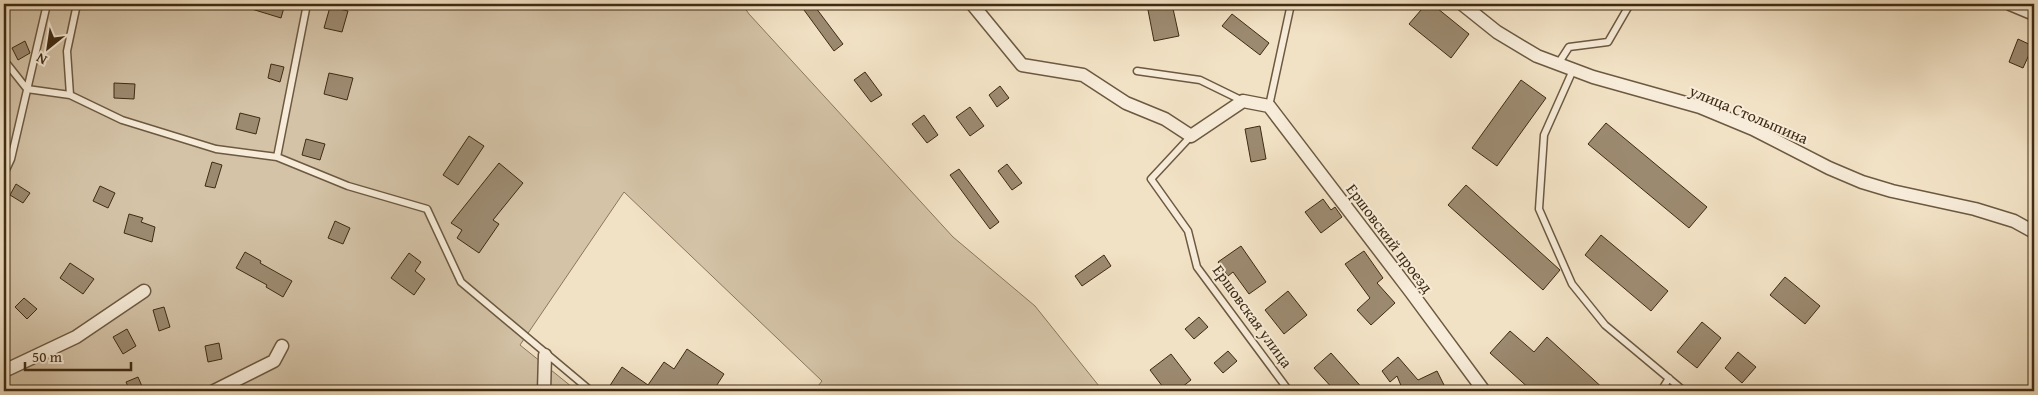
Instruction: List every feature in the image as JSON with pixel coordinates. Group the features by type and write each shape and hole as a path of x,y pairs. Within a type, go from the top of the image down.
{"street":[{"path":"972,4 1022,65 1083,75 1126,103 1165,119 1191,136 1243,101 1269,106"},
{"name":"улица Столыпина","path":"1462,4 1497,32 1537,56 1573,70 1700,108 1753,130 1829,168 1862,182 1892,191 1975,209 2014,221 2034,232"},
{"path":"2010,4 2034,14"},
{"name":"Ершовский проезд","path":"1269,106 1484,391"},
{"path":"4,371 76,336 144,291"},
{"path":"214,391 274,361 282,346"},
{"path":"544,391 545,355"}],"lane":[{"path":"4,174 10,159 47,4"},
{"path":"70,95 67,51 77,4"},
{"path":"277,157 306,4"},
{"path":"1269,106 1291,4"},
{"path":"1558,64 1569,47 1608,42 1630,4"},
{"path":"4,60 27,89 70,95 122,120 216,150 277,157 348,186 426,209 461,282 545,355 591,391"},
{"path":"1573,70 1544,135 1539,209 1572,284 1605,325 1684,391"},
{"path":"1137,72 1200,80 1243,101"},
{"name":"Ершовская улица","path":"1191,136 1151,179 1188,231 1197,267 1289,391"},
{"path":"1660,391 1669,378"}],"shaded area":[{"path":"4,4 742,4 749,14 953,237 1035,306 1103,391 814,391 822,381 624,192 520,345 577,391 4,391"}],"building":[{"path":"245,4 285,4 281,18 245,7"},
{"path":"813,4 843,44 834,51 804,10"},
{"path":"1150,4 1172,4 1179,36 1154,41 1148,10 1151,9"},
{"path":"1414,4 1432,4 1469,34 1451,58 1409,24 1421,10"},
{"path":"330,7 348,11 342,32 324,28"},
{"path":"1232,14 1269,43 1260,55 1222,26"},
{"path":"2018,39 2033,46 2023,68 2009,62"},
{"path":"25,41 30,53 18,60 12,48"},
{"path":"271,64 284,67 280,82 268,78"},
{"path":"865,72 882,95 871,102 854,80"},
{"path":"329,73 353,78 347,100 324,94"},
{"path":"1521,80 1546,98 1497,166 1472,148"},
{"path":"114,83 135,84 134,99 114,98"},
{"path":"1000,86 1009,98 997,107 989,95"},
{"path":"970,107 984,126 970,136 956,117"},
{"path":"240,113 260,118 256,134 236,129"},
{"path":"924,115 938,135 927,143 912,124"},
{"path":"1606,123 1707,207 1689,228 1588,144"},
{"path":"1260,126 1266,159 1251,162 1245,129"},
{"path":"469,136 484,146 458,185 443,175"},
{"path":"306,139 325,144 320,160 302,155"},
{"path":"212,162 222,165 215,188 205,186"},
{"path":"499,163 523,183 493,220 499,224 479,253 457,238 462,230 451,223"},
{"path":"1007,164 1022,183 1012,190 998,171"},
{"path":"959,169 999,222 990,229 950,175"},
{"path":"16,184 30,193 23,203 10,195"},
{"path":"1466,185 1560,270 1543,290 1448,205"},
{"path":"100,186 115,193 108,208 93,201"},
{"path":"1323,199 1331,210 1335,207 1342,217 1321,233 1305,212"},
{"path":"129,214 143,218 141,222 155,227 152,242 124,233"},
{"path":"335,221 350,228 343,244 328,238"},
{"path":"1601,235 1668,291 1651,311 1585,255"},
{"path":"1241,246 1266,282 1249,294 1233,272 1228,276 1218,262"},
{"path":"1364,251 1383,278 1377,283 1395,303 1371,325 1357,310 1370,298 1345,264"},
{"path":"245,252 292,281 283,297 266,287 267,285 236,268"},
{"path":"409,253 421,262 415,271 425,279 414,295 391,278"},
{"path":"1104,255 1111,266 1082,286 1075,276"},
{"path":"70,263 94,279 83,294 60,278"},
{"path":"1785,277 1820,306 1805,324 1770,295"},
{"path":"1288,291 1307,315 1284,334 1265,310"},
{"path":"24,298 37,309 27,319 15,307"},
{"path":"164,307 170,327 159,331 153,310"},
{"path":"1199,317 1208,327 1194,339 1185,329"},
{"path":"1702,322 1721,338 1697,368 1677,352"},
{"path":"127,329 136,346 123,354 113,337"},
{"path":"1510,331 1534,352 1547,337 1606,391 1532,391 1490,353"},
{"path":"219,343 222,359 208,362 205,346"},
{"path":"687,349 724,374 713,391 615,391 609,387 622,367 648,385 664,362 674,369"},
{"path":"1228,351 1237,361 1223,373 1214,363"},
{"path":"1738,352 1756,367 1742,383 1725,368"},
{"path":"1331,353 1365,391 1335,391 1314,368"},
{"path":"1171,354 1191,380 1177,391 1166,391 1150,370"},
{"path":"1398,357 1418,380 1437,371 1447,391 1395,391 1402,388 1397,376 1390,382 1382,371"},
{"path":"138,377 144,391 130,391 126,382"}]}
